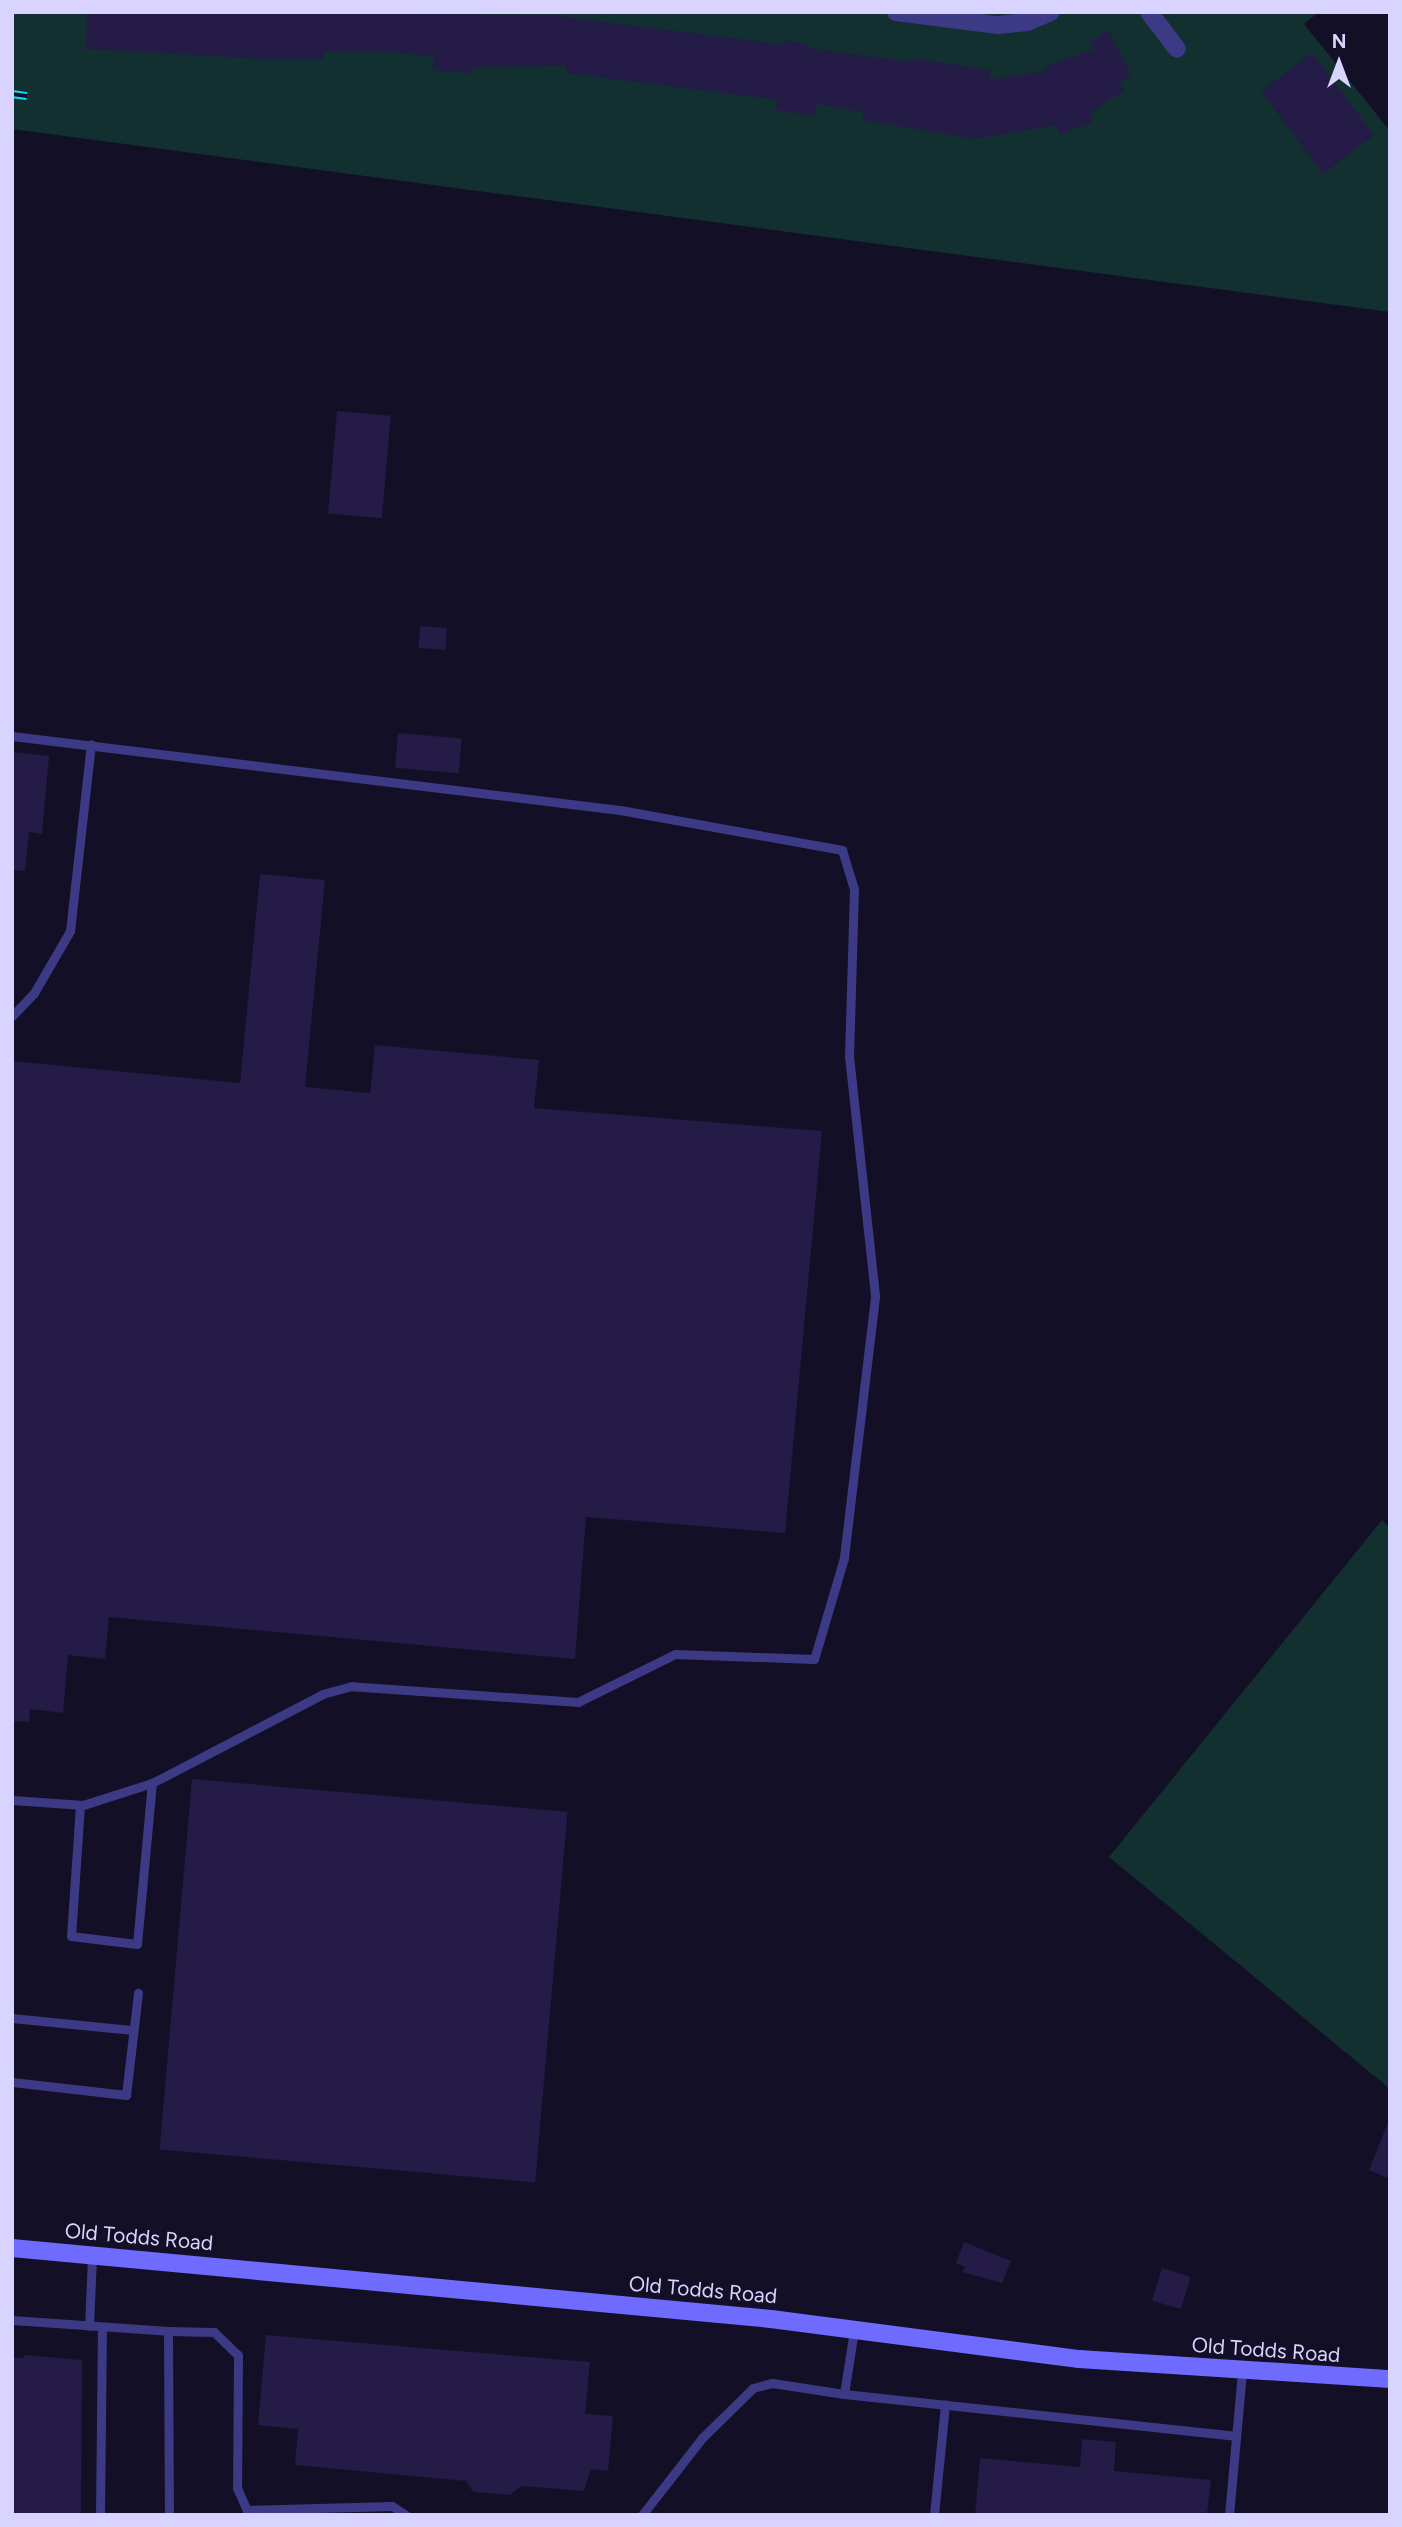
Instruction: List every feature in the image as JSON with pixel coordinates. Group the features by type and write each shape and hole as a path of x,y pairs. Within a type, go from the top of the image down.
{"main road":[{"name":"Old Todds Road","path":"12,2248 854,2330 1079,2359 1242,2372 1390,2379"}],"street":[{"path":"896,12 998,25 1027,22 1051,12"},
{"path":"1149,12 1177,49"}],"lane":[{"path":"12,736 620,810 842,850 855,889 849,1056 875,1297 844,1558 814,1659 675,1654 578,1702 352,1686 323,1694 152,1783 80,1805 12,1800"},
{"path":"12,1016 34,993 71,931 92,744"},
{"path":"80,1805 71,1936 137,1944 152,1783"},
{"path":"12,2082 126,2095 138,1993"},
{"path":"12,2018 133,2030"},
{"path":"89,2326 92,2256"},
{"path":"12,2320 102,2328 214,2332 238,2355 237,2488 247,2510 392,2506 406,2515"},
{"path":"100,2515 102,2328"},
{"path":"844,2394 854,2330"},
{"path":"168,2331 169,2515"},
{"path":"1229,2515 1242,2372"},
{"path":"642,2515 702,2438 753,2388 772,2383 844,2394 1235,2436"},
{"path":"934,2515 945,2405"}],"green space":[{"path":"12,12 1319,12 1304,24 1390,131 1390,312 12,129"},
{"path":"1382,1520 1390,1528 1390,2089 1109,1857"}],"building":[{"path":"87,12 549,15 785,45 785,40 808,44 808,48 911,62 912,59 924,60 990,70 989,80 1048,70 1046,66 1094,49 1090,42 1108,30 1131,75 1119,83 1125,90 1090,113 1093,122 1060,135 1056,125 975,139 862,120 863,112 816,104 814,116 775,110 777,100 566,73 566,66 472,67 472,73 433,70 434,57 391,52 324,51 323,60 281,60 86,49"},
{"path":"1312,53 1374,135 1323,174 1261,92"},
{"path":"337,411 391,416 382,518 328,514"},
{"path":"420,626 447,628 445,650 418,648"},
{"path":"398,733 462,739 459,773 395,768"},
{"path":"12,752 49,756 42,834 29,832 25,871 12,870"},
{"path":"260,874 325,880 305,1087 370,1093 375,1045 539,1060 534,1108 822,1131 785,1533 586,1517 575,1659 109,1617 105,1659 68,1655 63,1713 30,1709 29,1722 12,1721 12,1061 240,1083"},
{"path":"192,1779 568,1812 535,2182 160,2150"},
{"path":"1390,2120 1390,2179 1369,2170"},
{"path":"964,2242 1011,2261 1002,2283 962,2272 965,2267 956,2263"},
{"path":"1162,2268 1191,2277 1181,2309 1152,2301"},
{"path":"266,2335 590,2362 585,2414 613,2416 608,2471 591,2469 584,2491 521,2486 510,2495 473,2492 466,2481 295,2465 298,2429 258,2425"},
{"path":"24,2355 82,2360 81,2515 12,2515 12,2358 24,2358"},
{"path":"1082,2439 1116,2442 1114,2471 1211,2480 1207,2515 975,2515 980,2458 1080,2467"}],"railway":[{"path":"12,94 27,96"}]}
